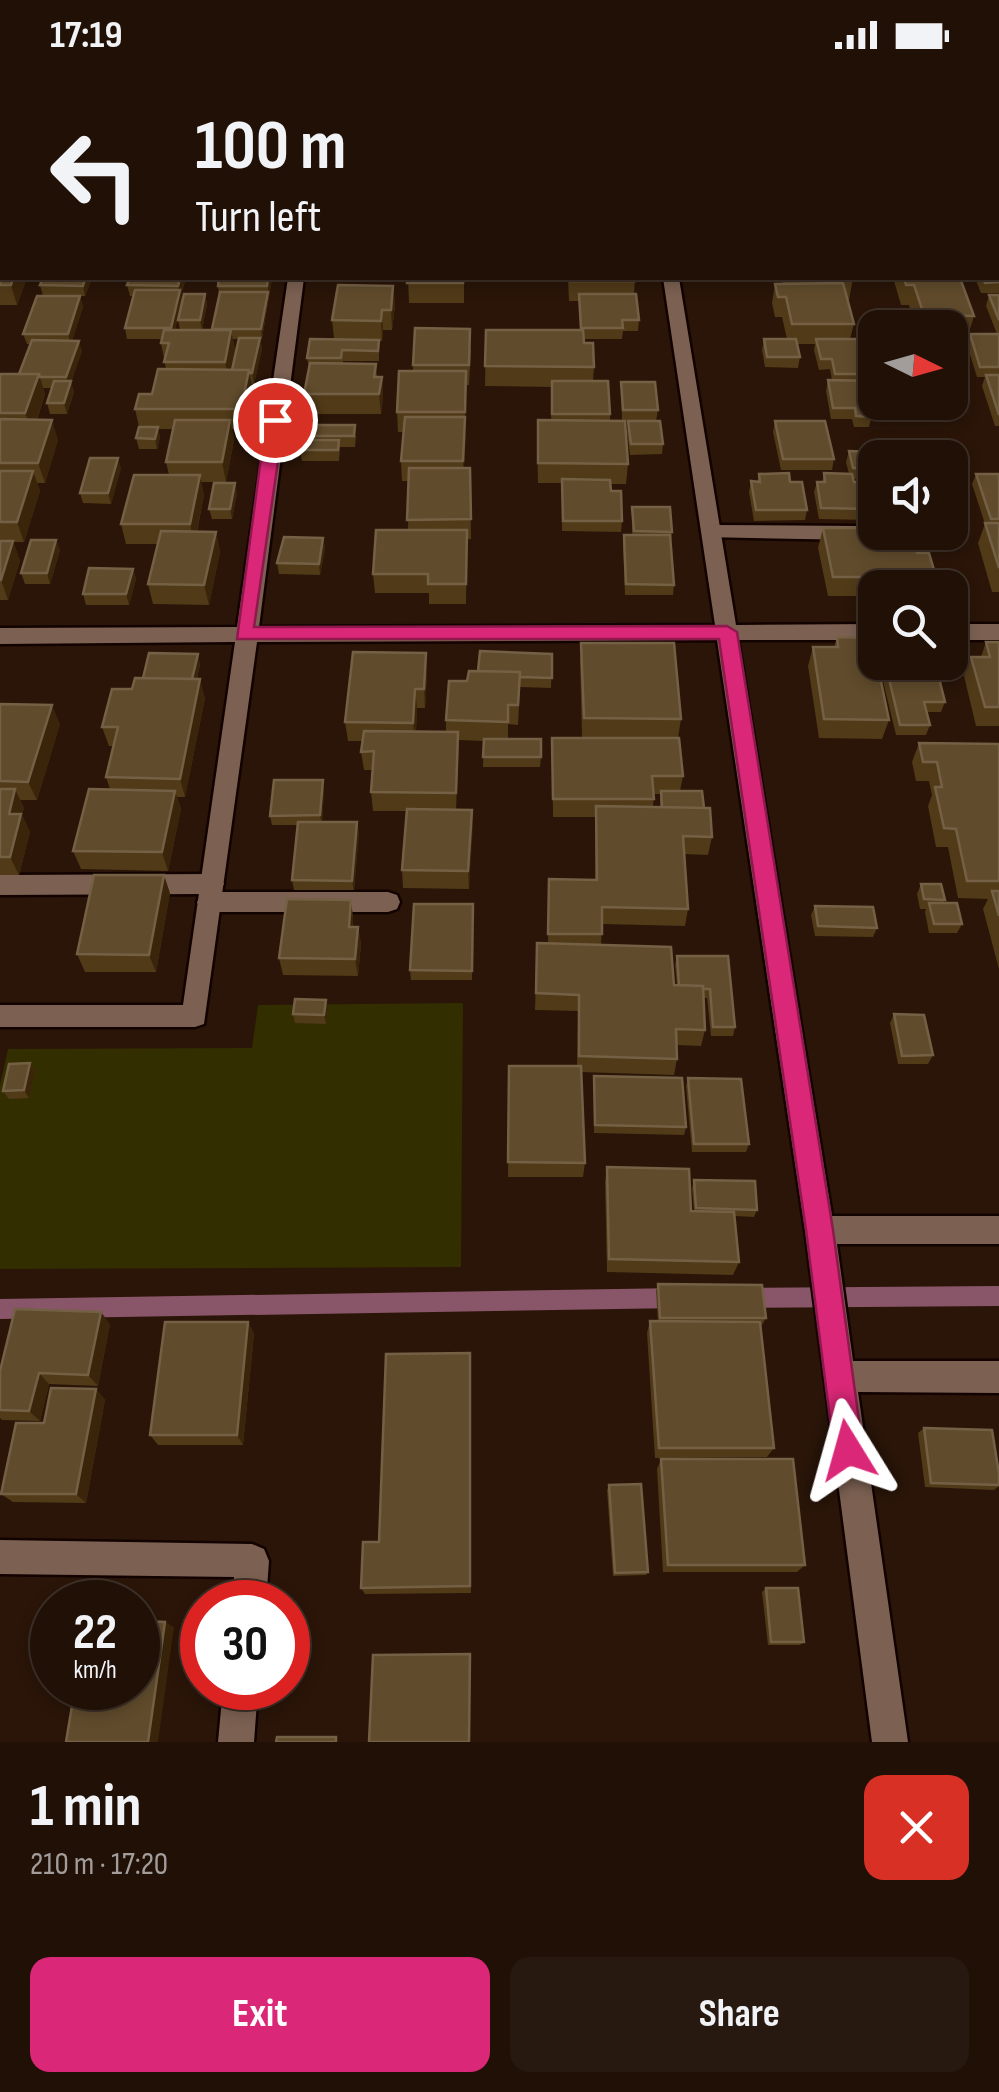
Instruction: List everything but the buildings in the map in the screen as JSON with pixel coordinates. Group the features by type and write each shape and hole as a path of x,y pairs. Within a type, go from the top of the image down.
{"street":[{"path":"0,1016 195,1016 244,634 296,280"},
{"path":"670,280 820,1230 890,1742"},
{"path":"712,532 858,533"},
{"path":"0,636 858,632"},
{"path":"968,632 999,632"},
{"path":"0,885 388,902"},
{"path":"820,1230 999,1230"},
{"path":"838,1376 999,1377"},
{"path":"0,1557 252,1561 251,1580"},
{"path":"236,1742 239,1710"}],"shaded area":[{"path":"463,1003 461,1267 0,1269 0,1085 8,1049 252,1048 258,1005"}],"waterway":[{"path":"740,1298 999,1296"},
{"path":"0,1309 679,1298"}],"route":[{"path":"275,420 244,634 727,632 820,1230 848,1450"}]}
